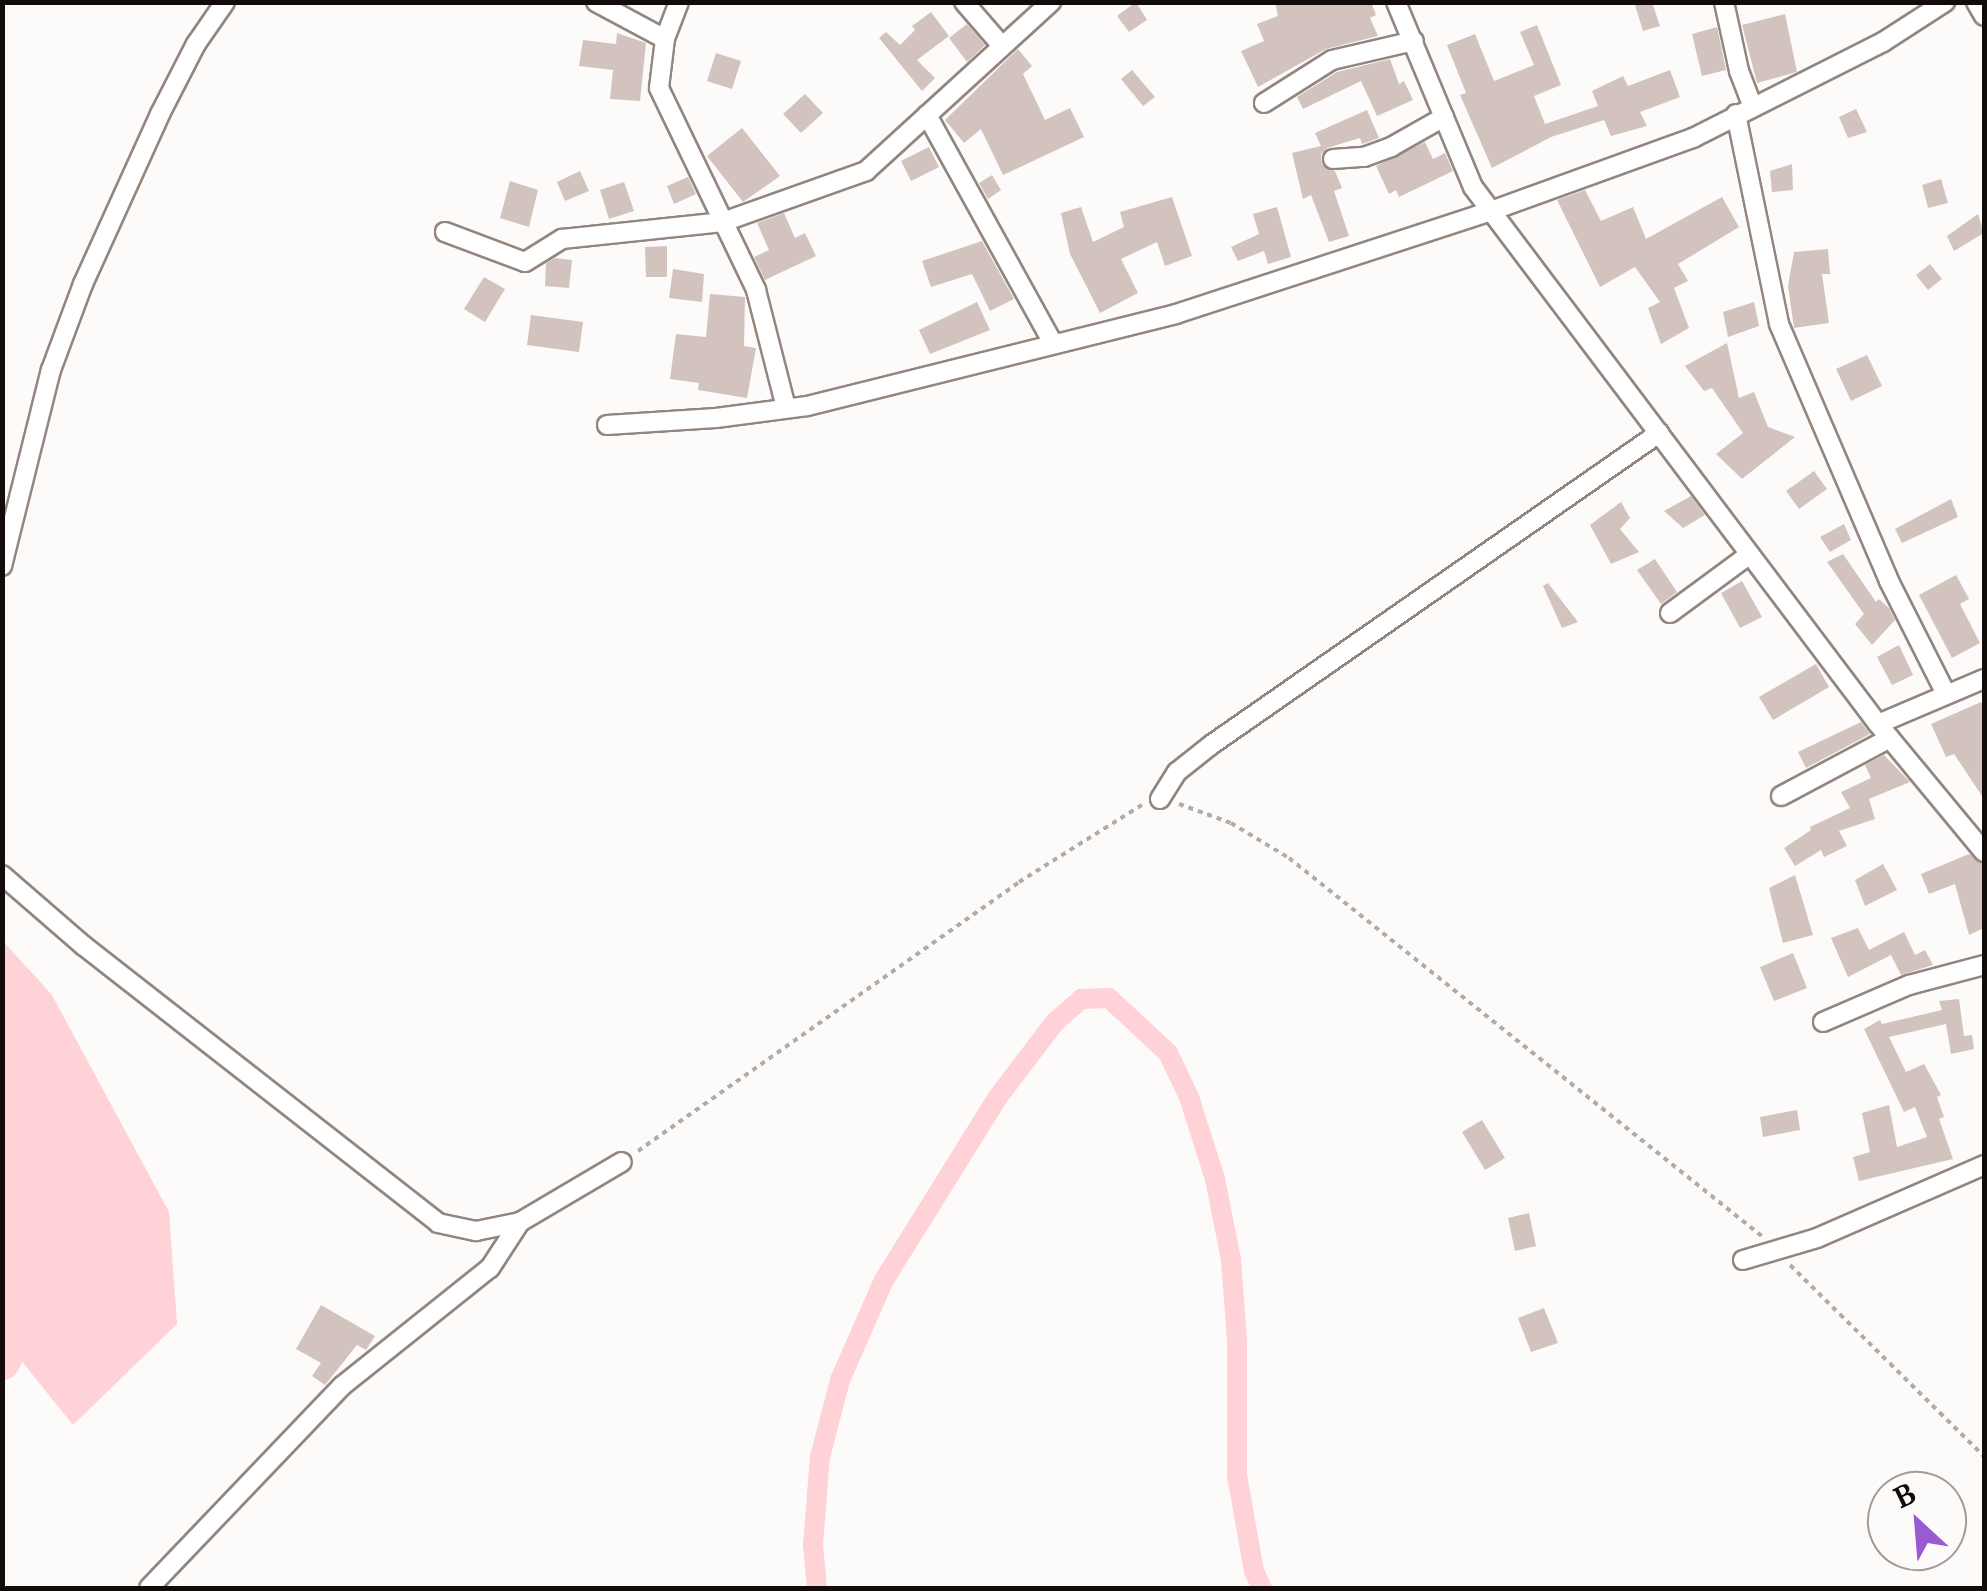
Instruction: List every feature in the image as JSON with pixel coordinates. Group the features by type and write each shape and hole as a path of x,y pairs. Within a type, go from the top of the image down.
{"street":[{"path":"2,566 52,370 83,284 160,114 196,44 225,2"},
{"path":"596,2 664,38"},
{"path":"678,2 664,38 657,78 662,99 761,304 786,408"},
{"path":"964,2 1002,46"},
{"path":"445,232 525,262 562,239 723,222 866,171 1051,2"},
{"path":"1396,2 1474,187 1884,731 1984,852"},
{"path":"1724,2 1779,324 1890,581 1946,694"},
{"path":"607,425 786,408 1176,314 1492,210 1694,138 1744,109 1883,42 1945,2"},
{"path":"1976,2 1984,16"},
{"path":"1264,103 1332,60 1414,42"},
{"path":"926,115 1054,343"},
{"path":"1333,159 1364,157 1432,128 1444,117"},
{"path":"1160,799 1178,772 1210,745 1659,433"},
{"path":"1670,613 1750,554"},
{"path":"1781,796 1946,694 1984,679"},
{"path":"2,875 84,946 421,1213 462,1230 520,1222 622,1162"},
{"path":"1822,1022 1910,985 1984,966"},
{"path":"1744,1260 1817,1238 1984,1165"},
{"path":"148,1588 342,1386 490,1268 520,1222"}],"path":[{"path":"622,1162 1088,834 1160,799 1212,814 1288,858 1778,1250 1805,1282 1984,1456"}],"shaded area":[{"path":"3,941 52,995 169,1212 177,1324 73,1425 3,1338"}],"building":[{"path":"1136,2 1147,20 1129,32 1117,16"},
{"path":"1275,2 1371,2 1376,15 1370,18 1378,36 1326,49 1258,87 1241,51 1264,41 1257,24 1278,16"},
{"path":"1634,2 1652,2 1660,26 1643,31"},
{"path":"931,12 949,36 917,60 935,78 922,91 879,38 886,32 900,45 915,30 912,26"},
{"path":"1785,14 1797,72 1757,83 1742,25"},
{"path":"967,24 985,45 967,62 949,38"},
{"path":"1537,25 1561,85 1534,96 1545,124 1598,106 1592,91 1623,76 1628,86 1670,70 1680,97 1640,112 1647,126 1611,136 1604,120 1551,137 1492,168 1460,95 1466,93 1447,45 1475,34 1494,81 1534,65 1520,32"},
{"path":"1717,27 1726,70 1702,76 1692,34"},
{"path":"617,33 646,43 640,101 610,99 613,70 579,66 583,40 616,44"},
{"path":"1018,49 1032,66 1023,74 1045,120 1070,108 1084,137 1003,175 981,129 964,143 945,120"},
{"path":"716,53 741,61 732,89 707,81"},
{"path":"1390,59 1399,84 1404,81 1413,100 1377,116 1361,81 1303,109 1297,97 1337,72"},
{"path":"1132,70 1155,97 1143,106 1121,79"},
{"path":"805,94 823,113 801,133 783,114"},
{"path":"1856,109 1867,132 1848,138 1839,117"},
{"path":"1367,110 1379,138 1362,144 1360,138 1327,148 1321,154 1322,165 1335,171 1342,188 1334,191 1349,236 1329,242 1311,195 1303,199 1292,153 1321,146 1315,133"},
{"path":"742,128 780,176 743,202 707,156"},
{"path":"1425,142 1433,159 1445,153 1453,171 1399,197 1396,190 1389,194 1376,166"},
{"path":"929,147 939,167 911,181 901,161"},
{"path":"1792,164 1793,190 1772,192 1770,171"},
{"path":"580,171 589,191 565,201 557,182"},
{"path":"992,175 1001,190 988,199 979,183"},
{"path":"688,177 696,194 674,204 667,186"},
{"path":"1941,179 1948,203 1928,208 1922,185"},
{"path":"510,181 538,190 529,227 500,218"},
{"path":"624,182 634,211 609,219 600,190"},
{"path":"1585,190 1601,221 1633,207 1646,239 1722,197 1739,227 1678,264 1688,281 1674,288 1689,328 1661,344 1648,308 1660,302 1635,267 1600,287 1557,200"},
{"path":"1172,197 1192,256 1165,266 1157,242 1121,259 1138,293 1100,313 1070,254 1061,213 1081,207 1093,242 1124,227 1120,212"},
{"path":"1277,207 1291,257 1268,264 1264,251 1238,261 1231,247 1259,234 1253,214"},
{"path":"784,213 795,238 805,233 816,256 765,280 754,257 769,250 757,223"},
{"path":"1978,214 1984,233 1954,251 1947,236"},
{"path":"982,241 1014,299 990,311 972,274 931,287 922,261"},
{"path":"667,246 667,277 646,277 645,247"},
{"path":"1828,249 1830,274 1822,274 1829,323 1794,328 1788,286 1794,252"},
{"path":"555,258 572,260 569,288 545,286 546,263"},
{"path":"1930,264 1942,279 1928,290 1916,275"},
{"path":"673,269 704,274 702,302 669,298"},
{"path":"484,277 505,289 485,322 464,309"},
{"path":"710,294 745,297 744,346 756,348 747,398 698,390 699,383 670,379 676,334 706,337"},
{"path":"977,302 990,330 930,354 919,330"},
{"path":"1754,302 1759,326 1728,337 1723,312"},
{"path":"531,315 583,322 579,352 527,345"},
{"path":"1727,343 1739,398 1754,392 1768,427 1795,437 1742,479 1716,454 1743,433 1712,388 1704,391 1685,366"},
{"path":"1867,355 1882,386 1851,401 1836,369"},
{"path":"1814,471 1827,489 1799,509 1786,491"},
{"path":"1691,496 1705,515 1683,528 1664,511"},
{"path":"1951,499 1958,517 1902,543 1895,529"},
{"path":"1621,502 1630,518 1620,529 1639,552 1611,564 1590,525"},
{"path":"1844,524 1851,540 1830,552 1820,537"},
{"path":"1843,554 1876,602 1879,599 1889,608 1895,620 1872,645 1855,624 1864,614 1827,562"},
{"path":"1655,559 1677,592 1661,604 1637,570"},
{"path":"1956,575 1969,599 1960,604 1980,643 1952,658 1919,595"},
{"path":"1742,581 1762,617 1740,628 1721,593"},
{"path":"1548,583 1578,622 1562,628 1543,586"},
{"path":"1899,645 1913,675 1892,685 1877,657"},
{"path":"1816,664 1829,687 1773,720 1759,697"},
{"path":"1981,702 1984,799 1954,754 1946,757 1931,724"},
{"path":"1861,722 1870,734 1806,768 1798,752"},
{"path":"1884,755 1910,782 1869,799 1875,819 1839,831 1847,846 1824,857 1821,850 1795,866 1784,848 1810,827 1850,808 1841,792 1871,778 1865,765"},
{"path":"1969,854 1984,864 1984,928 1969,935 1955,884 1929,894 1921,874"},
{"path":"1883,864 1897,890 1865,906 1855,880"},
{"path":"1795,875 1813,935 1783,943 1769,888"},
{"path":"1858,928 1869,950 1904,932 1915,955 1925,950 1933,965 1901,975 1891,955 1848,977 1831,938"},
{"path":"1793,953 1807,988 1774,1001 1760,967"},
{"path":"1959,999 1964,1036 1972,1035 1974,1049 1951,1054 1946,1024 1889,1037 1906,1072 1924,1064 1941,1095 1937,1097 1944,1117 1939,1119 1953,1159 1859,1181 1853,1157 1870,1152 1862,1113 1889,1105 1897,1147 1927,1137 1915,1107 1904,1112 1864,1029 1880,1020 1882,1024 1942,1010 1939,1001"},
{"path":"1797,1110 1800,1130 1763,1137 1760,1117"},
{"path":"1482,1120 1505,1158 1485,1170 1462,1132"},
{"path":"1529,1213 1536,1246 1515,1251 1508,1218"},
{"path":"321,1305 375,1336 366,1350 357,1345 325,1385 312,1376 321,1363 296,1349"},
{"path":"1544,1308 1558,1343 1531,1352 1518,1318"}],"waterway":[{"path":"817,1588 813,1545 820,1457 840,1380 884,1280 998,1097 1055,1022 1081,999 1109,998 1168,1053 1189,1097 1215,1179 1231,1260 1237,1339 1237,1475 1254,1571 1262,1588"},
{"path":"2,1362 31,1306"}]}
